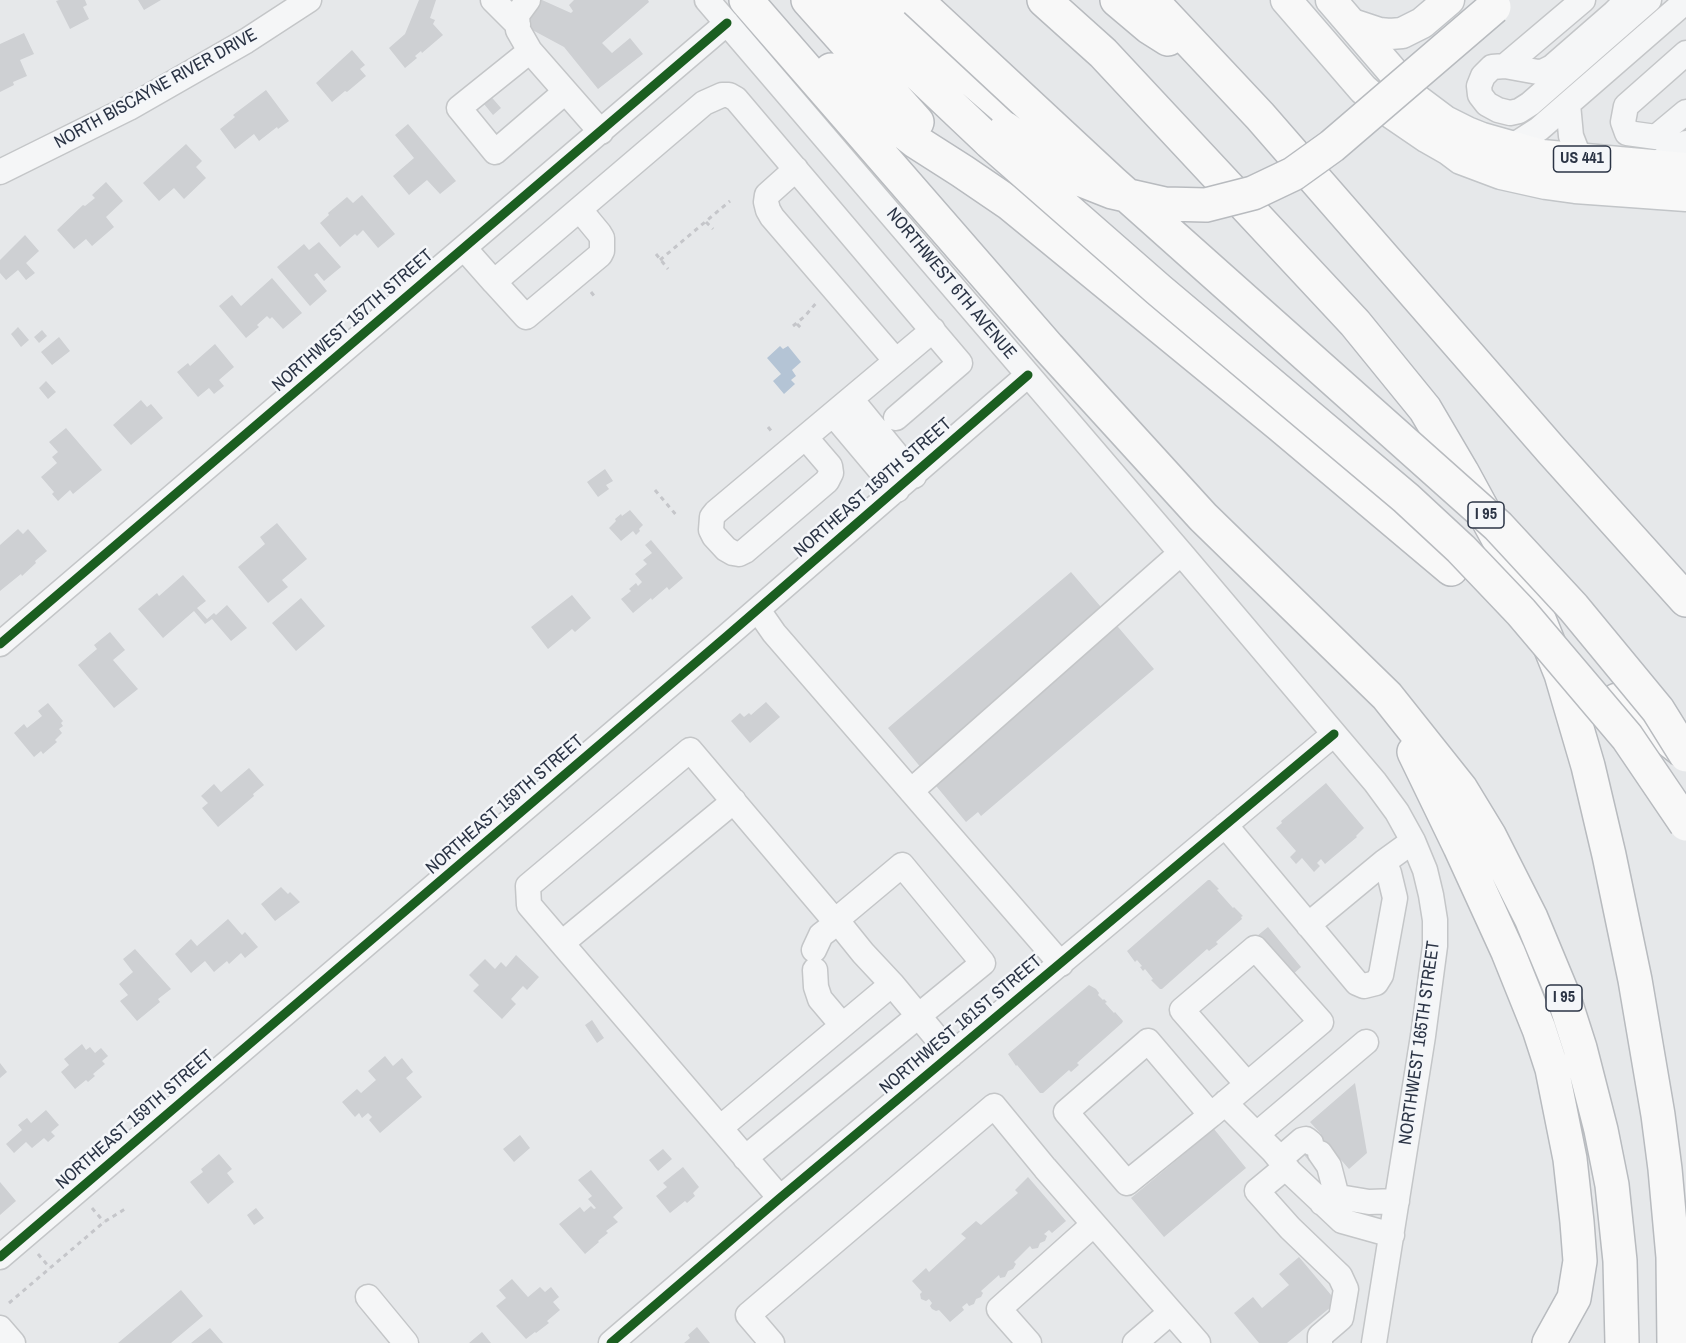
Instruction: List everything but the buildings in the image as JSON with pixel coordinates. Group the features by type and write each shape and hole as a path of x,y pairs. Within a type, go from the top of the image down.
{"highway":[{"path":"763,0 856,95 915,141 1009,204 1271,418 1450,569 1686,754"},
{"path":"808,0 880,83 962,171"},
{"path":"840,0 1002,128 1079,169 1158,186 1205,185 1245,176 1283,159 1326,129 1490,2"},
{"path":"850,0 1002,128"},
{"path":"879,0 1160,290 1406,498 1461,549 1521,612 1627,737 1686,824"},
{"path":"916,0 1112,182 1498,526 1573,607 1658,710 1686,754"},
{"name":"I 95","path":"1044,0 1103,53 1362,332 1425,409 1530,597 1561,675 1588,766 1635,980 1665,1169 1673,1257 1674,1343"},
{"path":"1117,0 1149,27 1216,68"},
{"path":"1151,0 1216,68 1358,227 1552,451 1686,600"},
{"name":"I 95","path":"736,12 1048,347 1203,518 1387,696 1461,789 1527,909 1546,950 1563,995 1589,1080 1609,1165 1620,1262 1622,1343"},
{"path":"1387,696 1508,952 1539,1029 1552,1069 1570,1159 1580,1261 1574,1298 1549,1343"}],"main road":[{"name":"US 441","path":"1286,0 1363,89 1387,110 1461,159 1522,180 1575,188 1686,196"},
{"name":"US 441","path":"1330,0 1408,91 1445,121 1482,138 1542,155 1686,168"},
{"path":"1352,24 1379,33 1402,33 1422,23 1449,0"},
{"path":"1413,128 1423,124 1464,148 1481,155 1501,153 1510,147"}],"street":[{"name":"NORTH BISCAYNE RIVER DRIVE","path":"0,172 129,108 238,45 309,0"},
{"path":"493,0 518,25"},
{"path":"528,0 517,15 518,30 530,51 601,132"},
{"name":"NORTHWEST 6TH AVENUE","path":"707,0 736,12 1029,375 1334,734"},
{"path":"1505,66 1583,0"},
{"path":"1510,147 1539,129 1686,1"},
{"path":"1639,2 1530,104 1519,111 1510,113 1498,110 1487,104 1480,95 1479,86 1483,76 1492,67 1505,66 1538,72 1552,67 1614,14 1639,2"},
{"path":"1639,2 1685,54 1626,106 1623,122 1627,133 1656,137 1686,112"},
{"name":"NORTHWEST 157TH STREET","path":"0,644 601,132 736,12"},
{"path":"530,51 459,108 495,152 565,92"},
{"path":"494,282 704,103 722,95 729,95 736,99 960,363 896,418"},
{"path":"1568,104 1571,136 1580,159"},
{"path":"1655,165 1686,143"},
{"path":"796,169 767,195 768,210 896,361"},
{"path":"464,248 526,318 598,259 602,251 602,238 580,210"},
{"path":"806,438 830,466 831,474 827,481 745,551 739,554 726,549 711,530 712,517 716,512 933,330"},
{"name":"NORTHEAST 159TH STREET","path":"0,1257 758,610 1029,375"},
{"path":"842,407 906,483"},
{"path":"911,791 1181,553"},
{"path":"758,610 774,633 1061,964"},
{"name":"NORTHWEST 161ST STREET","path":"610,1343 1334,734"},
{"name":"NORTHWEST 165TH STREET","path":"1334,734 1390,802 1413,841 1425,870 1435,926 1433,972 1374,1343"},
{"path":"746,1158 983,963 902,864 835,921 690,750 528,886 529,905 780,1198"},
{"path":"562,943 734,801"},
{"path":"1226,825 1360,985 1368,986 1379,980 1382,972 1395,897 1384,862"},
{"path":"1308,925 1413,841"},
{"path":"1361,881 1377,889 1393,906"},
{"path":"842,1025 820,999 816,987 815,960 821,935 838,922 951,1055"},
{"path":"1247,1084 1182,1010 1255,948 1321,1022 1218,1109 1127,1183 1066,1112 1148,1041 1180,1079 1218,1109 1233,1111 1283,1163 1330,1200 1342,1221 1392,1234"},
{"path":"720,1128 892,984"},
{"path":"1257,1134 1366,1042"},
{"path":"772,1343 748,1315 994,1106 1198,1343"},
{"path":"1320,1343 1320,1336 1341,1318 1346,1289 1340,1276 1290,1228 1257,1191 1302,1140 1306,1139 1329,1166 1330,1200"},
{"path":"1330,1200 1397,1201"},
{"path":"1029,1343 999,1309 1094,1224"},
{"path":"368,1297 406,1343"},
{"path":"1135,1343 1171,1312"},
{"path":"0,1328 13,1343"}],"path":[{"path":"660,260 730,201"},
{"path":"705,222 713,229"},
{"path":"656,255 668,269"},
{"path":"591,292 595,297"},
{"path":"803,330 795,325 817,302"},
{"path":"768,427 773,434"},
{"path":"655,490 677,516"},
{"path":"92,1208 104,1222"},
{"path":"9,1304 104,1222 125,1209"},
{"path":"38,1254 50,1268"}],"water":[{"path":"780,346 783,349 788,346 801,362 792,370 796,376 791,380 795,384 784,394 773,381 781,374 767,358"}],"cycle path":[{"path":"0,644 727,23"},
{"path":"0,1257 727,636 1028,375"},
{"path":"611,1343 780,1198 1334,734"}]}
